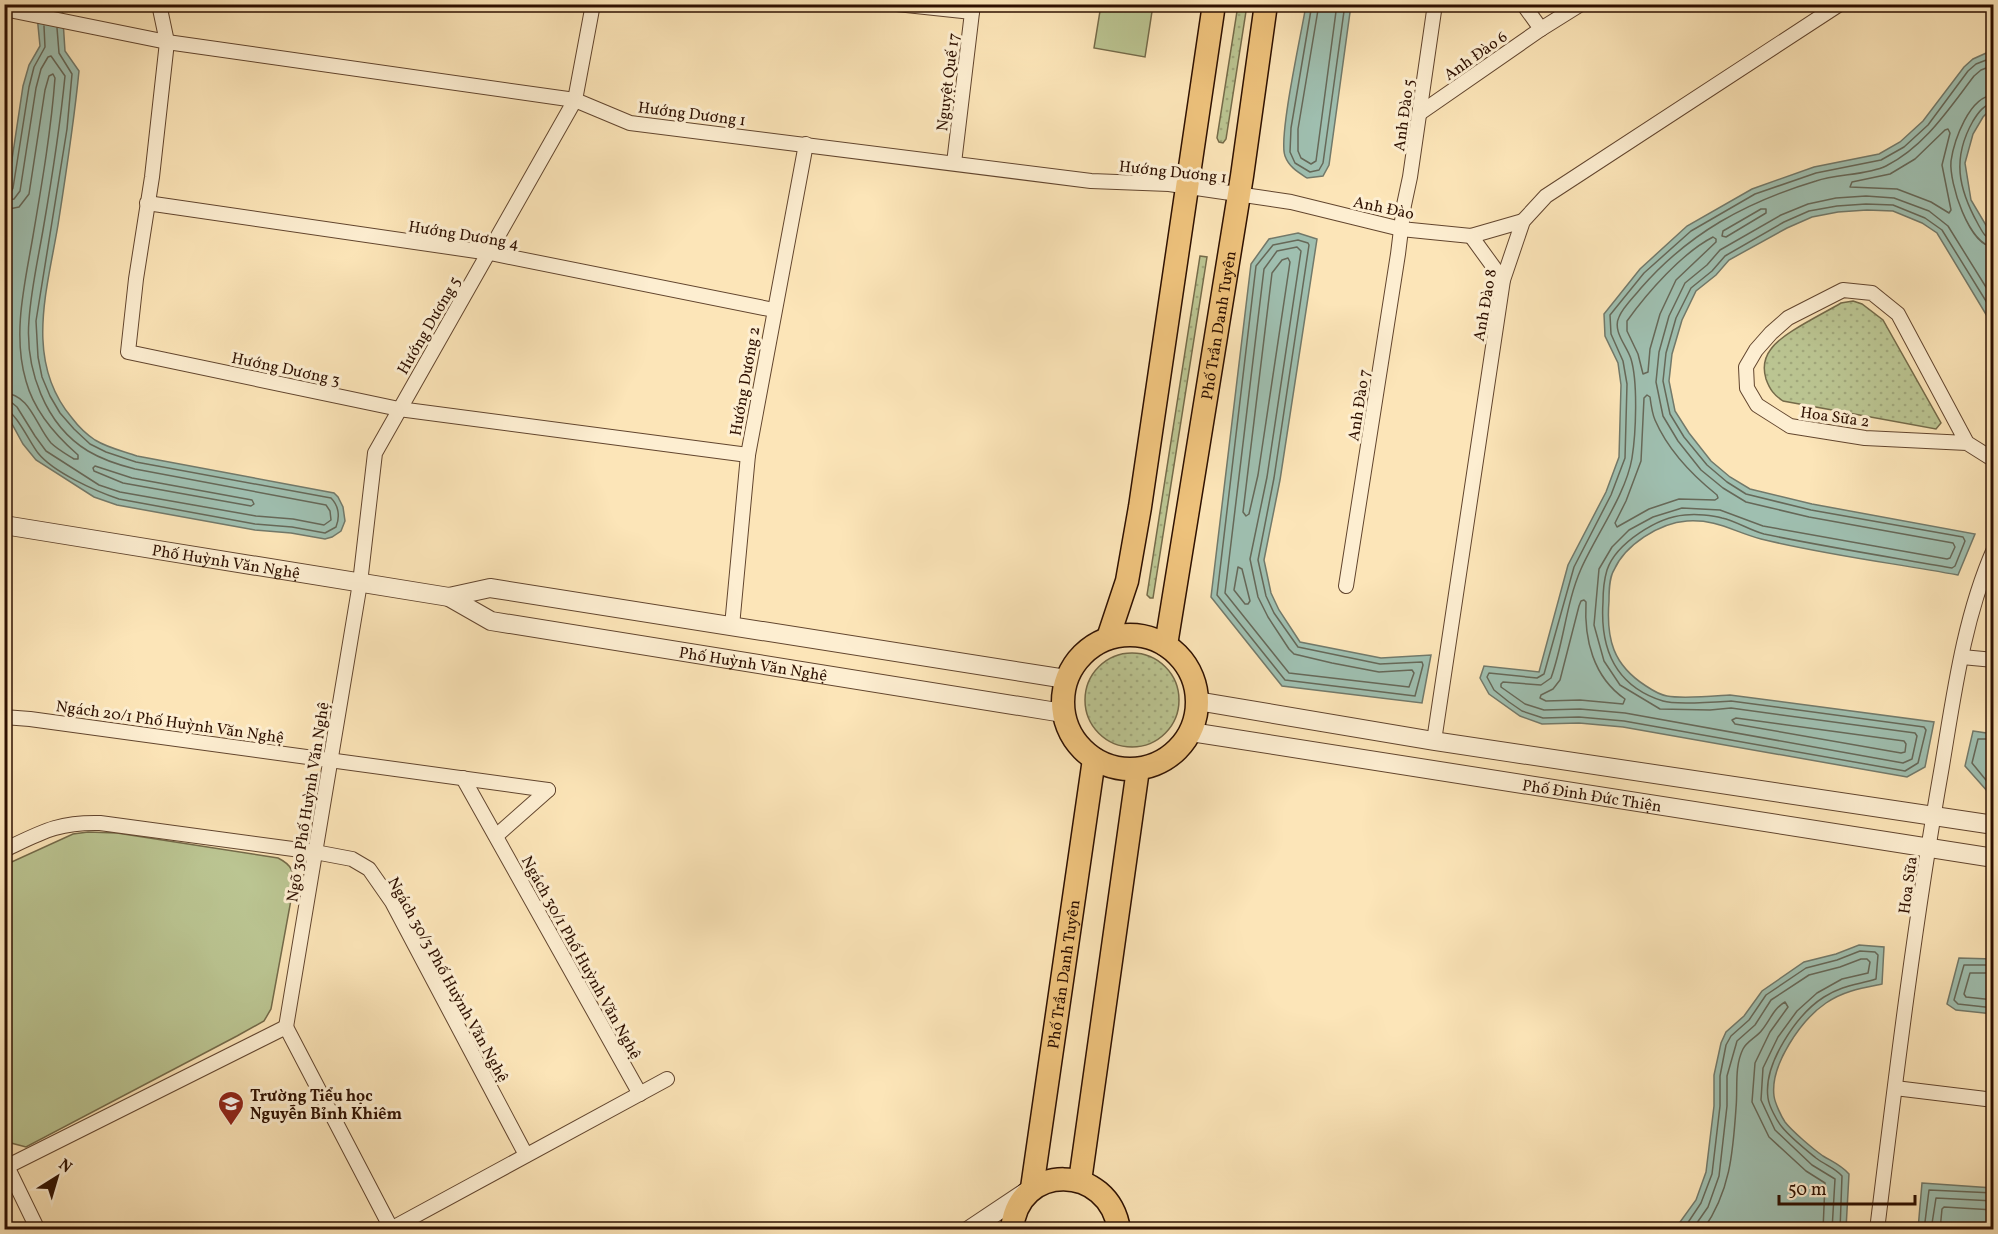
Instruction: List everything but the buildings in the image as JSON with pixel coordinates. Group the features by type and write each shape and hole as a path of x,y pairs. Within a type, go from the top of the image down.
{"main road":[{"path":"1108,638 1127,581 1140,507 1214,4"},
{"name":"Phố Trần Danh Tuyên","path":"1166,645 1239,195 1266,4"},
{"path":"1138,635 1166,645 1189,669 1195,684 1196,717 1191,732 1181,747 1168,758 1152,766 1122,769 1108,766 1094,759 1074,739 1063,712 1066,679 1073,666 1082,654 1108,638 1138,635"},
{"name":"Phố Trần Danh Tuyên","path":"1032,1188 1094,759"},
{"path":"1080,1181 1138,769"},
{"path":"1012,1230 1017,1209 1032,1188 1055,1180 1080,1181 1096,1188 1108,1200 1116,1214 1119,1230"}],"street":[{"name":"Hướng Dương 3","path":"159,4 167,42 128,352 399,409 748,455"},
{"name":"Hướng Dương 5","path":"360,583 375,453 575,100 593,4"},
{"path":"897,4 973,8"},
{"name":"Anh Đào 5","path":"1401,229 1435,4"},
{"path":"1523,4 1541,29"},
{"name":"Anh Đào 6","path":"1419,113 1581,4"},
{"name":"Anh Đào 8","path":"1434,741 1503,280 1522,222 1546,196 1840,4"},
{"name":"Nguyệt Quế 17","path":"954,163 973,8"},
{"name":"Hướng Dương 1","path":"7,10 167,42 575,100 630,123 1091,181 1169,184 1239,195"},
{"name":"Hướng Dương 2","path":"732,626 748,455 806,144"},
{"name":"Anh Đào","path":"1239,195 1291,202 1401,229 1471,236 1522,222"},
{"name":"Hướng Dương 4","path":"147,203 490,253 774,310"},
{"name":"Anh Đào 7","path":"1346,586 1401,229"},
{"path":"1471,236 1503,280"},
{"name":"Hoa Sữa 2","path":"1967,443 1898,314 1872,293 1843,290 1788,318 1756,350 1746,367 1747,388 1756,405 1790,426 1866,438 1967,443 1994,460"},
{"name":"Phố Huỳnh Văn Nghệ","path":"4,525 449,597 491,621 1063,712"},
{"name":"Hoa Sữa","path":"1877,1230 1934,815 1969,624 1986,565 1994,549"},
{"name":"Ngõ 30 Phố Huỳnh Văn Nghệ","path":"286,1027 360,583"},
{"name":"Phố Huỳnh Văn Nghệ","path":"449,597 490,588 1066,679"},
{"path":"1962,657 1994,660"},
{"name":"Phố Đinh Đức Thiện","path":"1197,701 1434,741 1994,825"},
{"name":"Ngách 20/1 Phố Huỳnh Văn Nghệ","path":"4,717 331,759"},
{"path":"1363,759 1367,730"},
{"name":"Phố Đinh Đức Thiện","path":"1191,732 1994,858"},
{"path":"331,759 548,790 496,836"},
{"name":"Ngách 30/1 Phố Huỳnh Văn Nghệ","path":"463,778 640,1094"},
{"name":"Ngách 30/3 Phố Huỳnh Văn Nghệ","path":"4,850 50,828 74,822 92,822 352,859 369,869 386,894 526,1155"},
{"path":"38,1230 5,1165 286,1027 391,1229 667,1080"},
{"path":"1895,1088 1994,1100"},
{"path":"969,1230 1032,1188"}],"green space":[{"path":"1101,5 1153,5 1145,57 1094,48"},
{"path":"1238,5 1247,5 1226,139 1223,143 1217,138"},
{"path":"1200,256 1207,257 1153,598 1150,598 1147,595"},
{"path":"1853,301 1862,304 1883,320 1941,423 1936,429 1783,401 1771,389 1765,375 1765,364 1769,352 1776,343 1793,330 1841,303"},
{"path":"1132,653 1150,656 1165,667 1176,682 1179,700 1176,718 1165,733 1150,744 1132,747 1114,744 1099,733 1088,718 1085,700 1088,682 1099,667 1114,656"},
{"path":"117,833 278,858 287,864 292,874 293,889 271,1009 264,1021 26,1147 11,1143 5,1138 5,865 73,834"}],"water":[{"path":"36,5 62,5 65,51 79,71 70,148 43,325 48,373 57,396 85,433 100,443 116,449 137,456 334,493 343,507 345,521 341,531 332,537 325,539 255,530 117,505 94,497 36,460 23,444 5,411 5,206 23,86 29,65 40,46"},
{"path":"1306,5 1351,5 1329,165 1323,176 1307,178 1289,163 1285,156 1284,145 1288,107"},
{"path":"1993,50 1993,107 1983,117 1973,134 1965,163 1971,200 1993,237 1993,326 1937,233 1922,223 1893,211 1838,212 1812,217 1787,228 1729,260 1716,275 1696,291 1682,320 1672,354 1669,381 1675,411 1711,461 1730,477 1750,489 1812,504 1975,534 1958,575 1810,550 1761,539 1716,524 1687,521 1665,526 1635,544 1619,561 1612,573 1610,585 1608,615 1614,650 1626,669 1653,691 1674,697 1730,695 1934,722 1925,767 1907,777 1623,727 1579,723 1542,724 1520,716 1489,694 1480,678 1484,666 1539,672 1568,565 1606,492 1619,457 1621,385 1618,363 1605,336 1604,314 1640,269 1687,226 1752,189 1814,167 1879,154 1900,142 1923,121 1964,67 1973,59"},
{"path":"1298,233 1317,239 1280,480 1264,560 1271,593 1300,642 1381,658 1431,655 1422,703 1282,686 1211,597 1251,264 1269,239"},
{"path":"1973,731 1993,734 1993,792 1988,792 1965,766"},
{"path":"1859,945 1884,947 1882,984 1846,993 1832,999 1816,1011 1789,1044 1782,1057 1774,1084 1774,1096 1785,1122 1814,1149 1849,1174 1846,1229 1675,1229 1696,1200 1706,1172 1714,1106 1714,1075 1721,1043 1726,1032 1744,1016 1762,991 1804,962 1836,954"},
{"path":"1959,958 1993,959 1993,1014 1956,1010 1947,1004"},
{"path":"1922,1183 1993,1188 1993,1229 1918,1229"}],"place":[{"name":"Trường Tiểu học Nguyễn Bỉnh Khiêm","path":"231,1127"}]}
